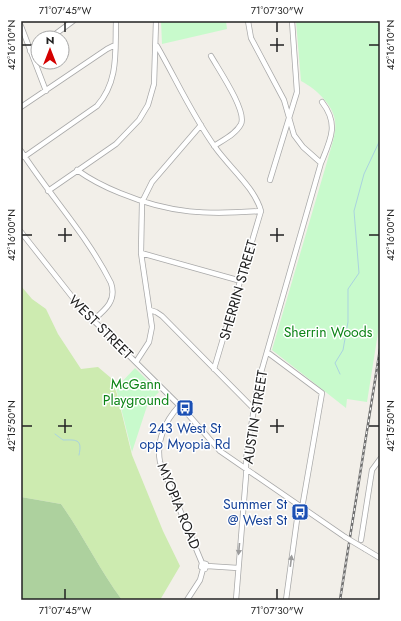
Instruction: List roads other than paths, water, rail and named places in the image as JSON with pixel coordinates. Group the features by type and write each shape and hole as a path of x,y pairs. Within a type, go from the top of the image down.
{"street":[{"path":"61,30 73,21"},
{"path":"24,157 97,106 103,99 112,82 116,21"},
{"path":"48,191 116,144 139,120 148,105 153,92 157,46 156,21"},
{"path":"248,21 251,38 282,96 294,135 299,143 321,163"},
{"path":"270,180 297,89 292,21"},
{"path":"21,26 30,50"},
{"path":"21,107 107,48 115,45"},
{"path":"77,170 89,179 142,202 188,212 224,213 261,211 258,200 214,146 157,46"},
{"path":"211,56 236,102 242,119 240,125 232,134 214,146"},
{"path":"38,70 46,90"},
{"name":"AUSTIN STREET","path":"236,600 246,459 253,408 257,387 321,163 330,137 333,122 330,112 322,102"},
{"path":"136,362 149,342 152,327 141,253 142,202 152,182 201,125"},
{"path":"21,152 48,191 92,248 111,283 113,289 110,304 92,321"},
{"name":"SHERRIN STREET","path":"214,369 261,211"},
{"name":"WEST STREET","path":"21,232 67,292 92,321 136,362 220,451 300,507 380,558"},
{"path":"141,253 241,281"},
{"path":"150,310 162,316 253,408"},
{"path":"267,352 322,393 300,507 286,600"},
{"name":"MYOPIA ROAD","path":"179,406 168,418 158,451 160,462 204,566 238,568"},
{"path":"361,540 372,470 379,462"},
{"path":"188,600 200,580 204,566"}],"waterway":[{"path":"340,374 335,363 343,350 348,322 348,289 359,273 354,211 364,174 380,140"},
{"path":"55,434 63,440 77,441 80,445 79,455"}],"railway":[{"path":"340,600 380,349"}],"place":[{"name":"243 West St opp Myopia Rd","path":"185,408"},
{"name":"Summer St @ West St","path":"300,512"}],"park label":[{"name":"Sherrin Woods","path":"328,332"},
{"name":"McGann Playground","path":"136,392"}]}
